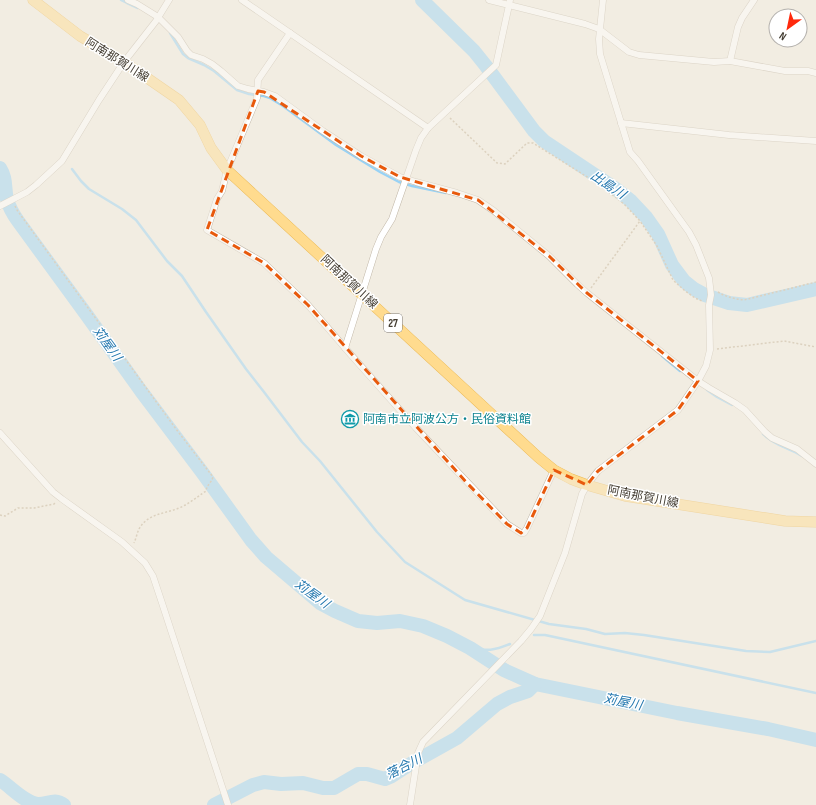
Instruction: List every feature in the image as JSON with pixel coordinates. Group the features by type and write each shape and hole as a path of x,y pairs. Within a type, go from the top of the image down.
{"main road":[{"name":"阿南那賀川線","path":"33,0 80,36 124,62 179,100 200,126 211,148 227,170 538,457 554,470 587,485 625,496 785,521 816,522"}],"street":[{"path":"128,0 146,9 168,26 178,37 186,51 191,55 212,64 238,86 258,94 264,92 275,96 362,156 400,177 405,182 416,182 478,200 494,211 549,256 587,293 697,382 735,403 745,410 772,438 797,449 816,464"},
{"path":"1,206 36,185 62,161 124,62 157,19 169,0"},
{"path":"242,0 428,128"},
{"path":"489,0 510,3 599,29 629,52 639,55 714,62 730,61 785,70 808,71 816,73"},
{"path":"410,805 418,753 423,742 521,641 540,616 565,553 582,494 587,485 598,472 678,410 706,366 710,350 709,278 696,245 689,232 630,152 600,54 599,29 602,19 603,0"},
{"path":"730,61 738,27 754,0"},
{"path":"345,348 376,249 381,237 392,219 421,138 428,128 444,112 496,65 510,3"},
{"path":"290,33 258,80 258,94 227,170 222,191 217,200 207,230 264,263 308,305 416,428 507,524 521,533 524,533 554,470"},
{"path":"621,123 737,135 816,141"},
{"path":"0,433 42,480 62,499 122,542 145,563 153,576 228,805"}],"path":[{"path":"444,112 497,163 505,164 527,144 533,143 600,185 624,204 640,221 657,246 673,280 695,298 723,295 744,300 816,282"},
{"path":"12,200 17,210 176,429 213,477 212,481 207,486 206,491 182,507 153,516 144,523 138,530 132,551"},
{"path":"587,293 640,221"},
{"path":"710,350 784,341 816,347"},
{"path":"0,515 5,516 18,508 34,508 54,504 62,499"}],"highlighted area":[{"path":"258,91 264,92 361,156 400,177 478,200 549,256 587,293 698,381 678,410 598,471 587,485 554,470 527,528 521,533 507,524 466,482 308,305 264,263 207,230"}],"waterway":[{"path":"121,0 138,8"},
{"name":"出島川","path":"422,0 474,51 534,131 544,141 616,189 631,201 646,217 658,234 672,265 684,281 694,289 705,295 729,303 747,305 816,289"},
{"path":"170,33 183,54 214,71 237,90 270,98 336,145 399,182 446,193"},
{"name":"苅屋川","path":"0,168 4,179 8,202 14,216 141,391 251,540 266,557 320,603 358,621 377,623 400,621 423,626 447,636 470,648 504,670 535,684 677,713 768,729 816,740"},
{"path":"72,169 89,189 122,209 136,220 167,261 182,276 246,369 302,442 320,461 377,532 405,562 465,600 549,624 586,629 605,634 625,633 644,635 746,651 770,652 816,641"},
{"path":"662,356 680,371"},
{"path":"707,390 732,405"},
{"path":"763,434 776,444 802,456"},
{"path":"534,635 545,635 816,693"},
{"path":"470,648 490,650 510,644"},
{"name":"落合川","path":"214,805 253,785 264,782 281,784 303,783 323,788 334,788 358,774 367,774 385,779 457,738 497,704 510,697 528,691 535,684"},
{"name":"落合川","path":"0,780 32,803 41,804 54,801 64,805"}],"place":[{"name":"阿南市立阿波公方・民俗資料館","path":"350,419"}]}
